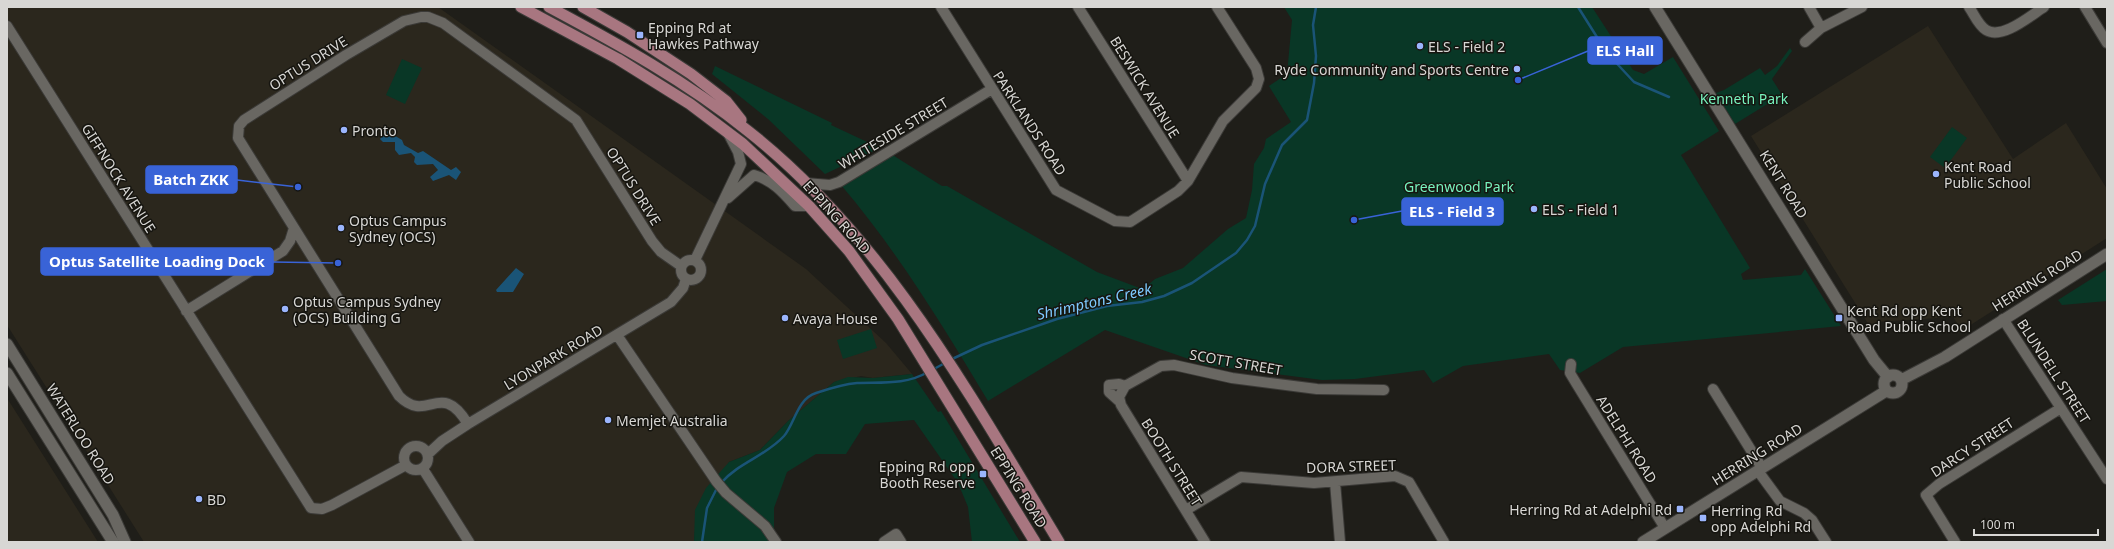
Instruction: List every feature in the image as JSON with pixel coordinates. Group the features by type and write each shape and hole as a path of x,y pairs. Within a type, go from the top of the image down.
{"main road":[{"path":"514,7 537,16"},
{"name":"EPPING ROAD","path":"521,7 642,72 727,131 778,175 809,206 849,251 874,284 914,344 1035,542"},
{"name":"EPPING ROAD","path":"549,7 651,62 695,91 750,132 805,183 878,263 930,333 960,379 1059,542"},
{"path":"583,7 638,39 705,84 726,100 750,132"}],"street":[{"name":"PARKLANDS ROAD","path":"941,7 1056,190 1115,221 1130,222 1178,192 1188,181 1223,121 1256,88 1259,80 1256,68 1217,7"},
{"name":"BESWICK AVENUE","path":"1078,7 1188,181"},
{"name":"KENT ROAD","path":"1655,7 1874,360 1888,377"},
{"path":"1809,7 1821,28"},
{"path":"1805,42 1821,28 1862,7"},
{"path":"1969,7 1980,24 1986,30 1995,33 2003,33 2044,7"},
{"path":"2085,7 2107,43"},
{"name":"OPTUS DRIVE","path":"468,424 460,412 450,404 439,401 416,408 406,403 399,396 238,138 240,126 256,112 363,45 404,22 413,18 428,17 443,23 576,120 652,241 661,252 681,266"},
{"name":"GIFFNOCK AVENUE","path":"7,26 311,508 322,509 332,505 406,465"},
{"name":"WHITESIDE STREET","path":"805,183 824,186 835,184 907,142 992,89"},
{"path":"695,260 741,164 738,152 727,131"},
{"path":"725,200 754,175 767,179 782,190 796,206 809,206"},
{"path":"186,311 283,251 290,241 294,228"},
{"name":"HERRING ROAD","path":"1901,380 1945,357 2107,254"},
{"path":"695,260 700,268 700,275 694,280 686,279 681,272 681,266 686,261 695,260"},
{"name":"LYONPARK ROAD","path":"428,454 442,441 468,424 671,302 683,288 686,279"},
{"name":"BLUNDELL STREET","path":"2003,319 2107,479"},
{"path":"617,335 721,487 765,526 776,542"},
{"name":"WATERLOO ROAD","path":"7,344 113,514 125,542"},
{"name":"ADELPHI ROAD","path":"1571,364 1570,373 1665,528"},
{"name":"SCOTT STREET","path":"1119,399 1125,386 1161,366 1174,365 1232,378 1317,389 1384,390"},
{"path":"7,373 113,542"},
{"path":"1896,376 1901,380 1902,386 1899,391 1891,394 1886,391 1884,384 1888,377 1896,376"},
{"path":"1712,389 1775,497 1786,505 1804,513 1812,520 1826,542"},
{"name":"HERRING ROAD","path":"1643,542 1886,391"},
{"name":"BOOTH STREET","path":"1119,399 1205,542"},
{"name":"DARCY STREET","path":"1955,542 1926,495 1939,484 2060,408"},
{"path":"411,447 423,447 428,454 428,462 423,468 412,470 406,465 404,457 411,447"},
{"path":"423,468 469,542"},
{"name":"DORA STREET","path":"1186,510 1241,477 1314,483 1395,476 1409,482 1444,542"},
{"path":"1335,482 1340,542"},
{"path":"884,542 896,534 901,542"}],"shaded area":[{"path":"7,7 438,7 806,269 886,343 912,374 873,378 861,376 834,382 788,421 760,450 729,462 695,530 694,542 144,542 7,325"},
{"name":"Kent Road Public School","path":"1928,26 2013,159 2066,123 2107,189 2107,238 1958,333 1959,326 1953,317 1876,322 1872,330 1751,136"},
{"path":"7,398 98,542 7,542"}],"green space":[{"name":"Greenwood Park","path":"1284,7 1592,7 1633,70 1644,74 1673,57 1719,131 1681,155 1750,268 1741,274 1743,280 1801,275 1805,269 1841,326 1623,347 1580,373 1560,370 1549,354 1463,366 1433,383 1424,370 1355,379 1322,380 1206,365 1105,330 988,401 937,317 901,263 862,210 841,185 891,154 942,186 947,186 1097,272 1145,290 1155,279 1183,268 1228,229 1246,218 1252,190 1254,164 1264,148 1266,139 1291,122 1269,86 1287,74 1292,20"},
{"name":"Kenneth Park","path":"1790,48 1792,51 1772,79 1782,95 1735,124 1716,93 1724,90 1760,68 1765,75 1777,66"},
{"path":"402,59 422,68 405,104 386,95"},
{"path":"715,66 832,123 831,125 880,148 825,174 768,119 712,74"},
{"path":"1952,127 1967,138 1945,168 1930,157"},
{"path":"2107,269 2107,301 2062,305 2058,300"},
{"path":"871,329 877,348 843,359 837,340"},
{"path":"912,374 938,412 941,411 1020,542 972,542 968,507 958,483 914,420 865,424 846,454 816,454 787,472 774,508 774,542 694,542 695,510 706,488 729,462 760,450 788,421 834,382 848,377 873,378"}],"water":[{"path":"387,131 402,140 404,145 418,153 423,151 451,170 456,167 461,172 456,180 449,175 433,181 430,177 438,170 433,164 417,165 414,162 415,157 411,153 399,155 395,150 395,142 383,142 380,139"},
{"path":"516,268 524,274 513,292 497,292 496,290"}],"waterway":[{"name":"Shrimptons Creek","path":"950,360 982,345 1057,319 1107,306 1142,302 1164,296 1192,283 1236,253 1247,240 1255,226 1265,184 1282,145 1307,120 1314,83 1316,56 1313,25 1316,7"},
{"path":"1578,7 1607,53 1634,82 1669,97"},
{"name":"Shrimptons Creek","path":"932,370 945,363"},
{"name":"Shrimptons Creek","path":"721,483 735,470 777,443 788,431 800,406 810,396 847,384 902,381 928,372"},
{"name":"Shrimptons Creek","path":"702,542 707,508 718,486"}],"place":[{"name":"Epping Rd at Hawkes Pathway","path":"640,35"},
{"name":"ELS - Field 2","path":"1420,46"},
{"name":"Ryde Community and Sports Centre","path":"1517,69"},
{"name":"ELS Hall","path":"1518,80"},
{"name":"Pronto","path":"344,130"},
{"name":"Kent Road Public School","path":"1936,174"},
{"name":"Batch ZKK","path":"298,187"},
{"name":"ELS - Field 1","path":"1534,209"},
{"name":"ELS - Field 3","path":"1354,220"},
{"name":"Optus Campus Sydney (OCS)","path":"341,228"},
{"name":"Optus Satellite Loading Dock","path":"338,263"},
{"name":"Optus Campus Sydney (OCS) Building G","path":"285,309"},
{"name":"Avaya House","path":"785,318"},
{"name":"Kent Rd opp Kent Road Public School","path":"1839,318"},
{"name":"Memjet Australia","path":"608,420"},
{"name":"Epping Rd opp Booth Reserve","path":"983,474"},
{"name":"BD","path":"199,499"},
{"name":"Herring Rd at Adelphi Rd","path":"1680,509"},
{"name":"Herring Rd opp Adelphi Rd","path":"1703,518"}]}
